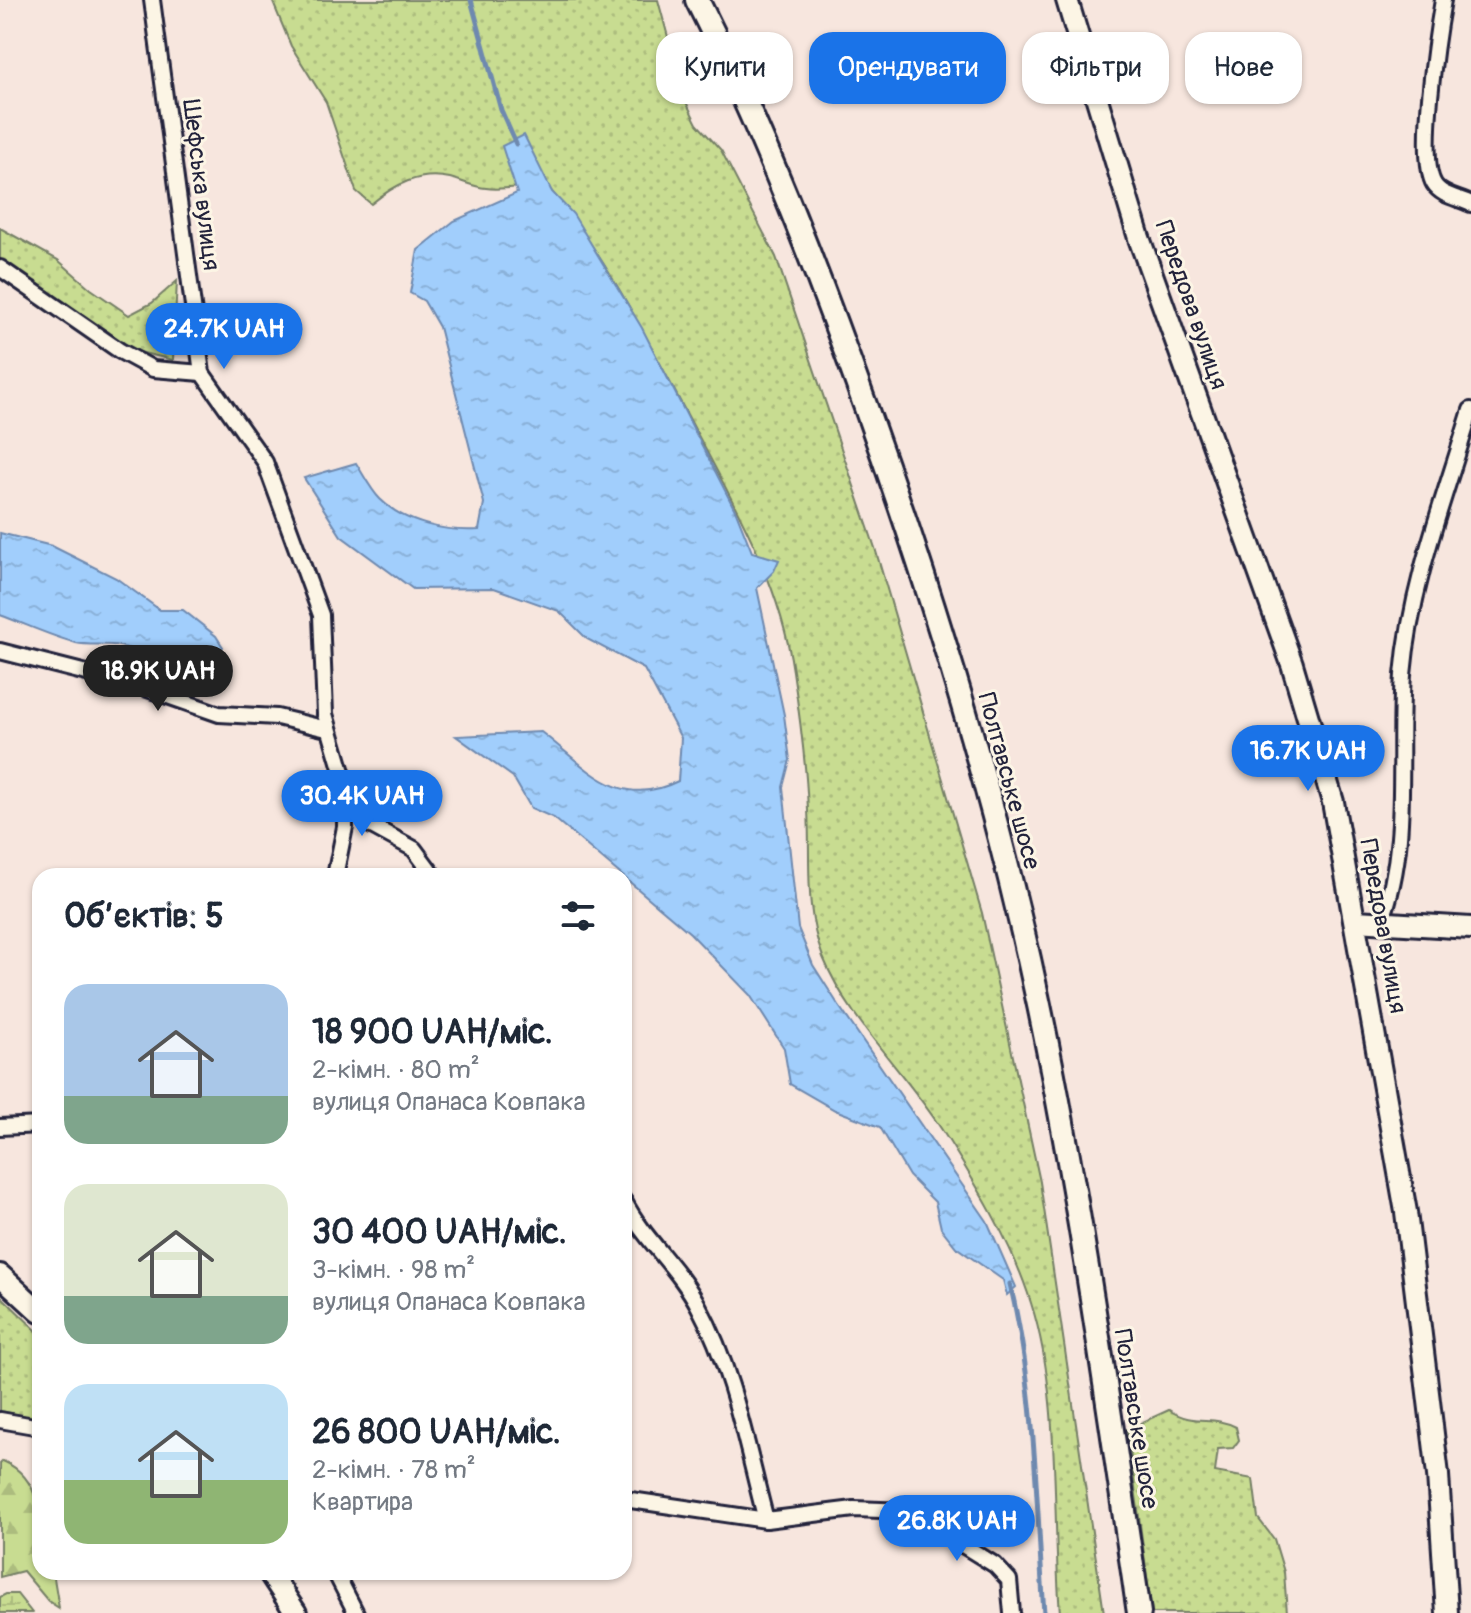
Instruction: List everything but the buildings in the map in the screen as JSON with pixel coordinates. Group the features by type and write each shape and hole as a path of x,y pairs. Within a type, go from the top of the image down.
{"main road":[{"name":"Полтавське шосе","path":"697,0 782,185 824,290 890,474 951,663 1038,1003 1074,1188 1139,1613"}],"street":[{"name":"Шефська вулиця","path":"152,0 202,373 265,462 321,615 327,729 341,762 346,796"},
{"name":"Передова вулиця","path":"1067,0 1139,238 1292,664 1333,802 1406,1212 1438,1475 1447,1613"},
{"path":"1443,0 1427,152 1432,182 1440,191 1471,204"},
{"path":"0,268 120,351 153,369 202,373"},
{"path":"1381,922 1394,886 1401,796 1403,675 1414,593 1471,410"},
{"path":"0,651 142,687 219,714 277,717 327,729"},
{"path":"337,868 345,827 346,796"},
{"path":"346,796 372,826 414,849 428,868"},
{"path":"1356,921 1471,928"},
{"path":"0,1127 32,1125"},
{"path":"632,1216 674,1268 709,1326 731,1386 766,1520"},
{"path":"0,1275 32,1305"},
{"path":"0,1420 32,1426"},
{"path":"632,1500 766,1520 854,1509 908,1511 995,1565 1009,1580 1012,1613"},
{"path":"274,1580 296,1613"},
{"path":"339,1580 356,1613"}],"green space":[{"path":"272,0 658,0 667,32 656,32 656,104 687,104 697,124 721,150 776,257 875,548 982,913 1040,1182 1104,1613 1060,1613 1054,1456 1047,1377 1041,1339 1014,1258 980,1192 942,1130 862,1025 823,957 813,921 804,758 787,637 766,572 722,480 608,270 548,187 493,189 428,176 408,181 371,204 356,191 326,102 291,46"},
{"path":"0,228 58,260 91,289 129,315 152,303 177,281 173,360 135,351 0,265"},
{"path":"0,1295 32,1326 32,1417 0,1411"},
{"path":"1169,1410 1187,1418 1219,1421 1236,1427 1239,1440 1233,1448 1218,1449 1215,1472 1253,1479 1258,1518 1274,1539 1284,1572 1287,1613 1152,1613 1127,1429"},
{"path":"3,1461 18,1470 32,1490 32,1580 54,1580 59,1608 48,1601 23,1571 0,1577 0,1464"},
{"path":"17,1594 32,1613 0,1613 0,1597"}],"water":[{"path":"524,135 552,192 573,214 642,328 736,512 752,552 779,560 774,571 757,588 784,715 790,760 783,787 798,928 813,965 839,1006 987,1221 1016,1287 1007,1295 1003,1280 956,1247 941,1228 935,1202 909,1176 880,1127 835,1110 790,1084 784,1048 750,995 690,933 632,884 632,868 613,868 554,818 531,808 513,777 456,736 541,732 604,781 638,791 657,789 678,781 681,738 644,669 587,639 559,611 494,588 413,589 341,536 304,478 356,463 377,495 402,515 440,528 479,530 484,503 439,327 424,301 410,293 418,250 454,221 517,193 502,146"},
{"path":"0,533 52,546 116,578 160,610 183,610 216,636 223,647 199,667 187,668 119,646 76,643 0,615"}],"waterway":[{"path":"471,0 501,110 516,144"},
{"path":"1010,1284 1019,1324 1030,1406 1044,1613"}]}
